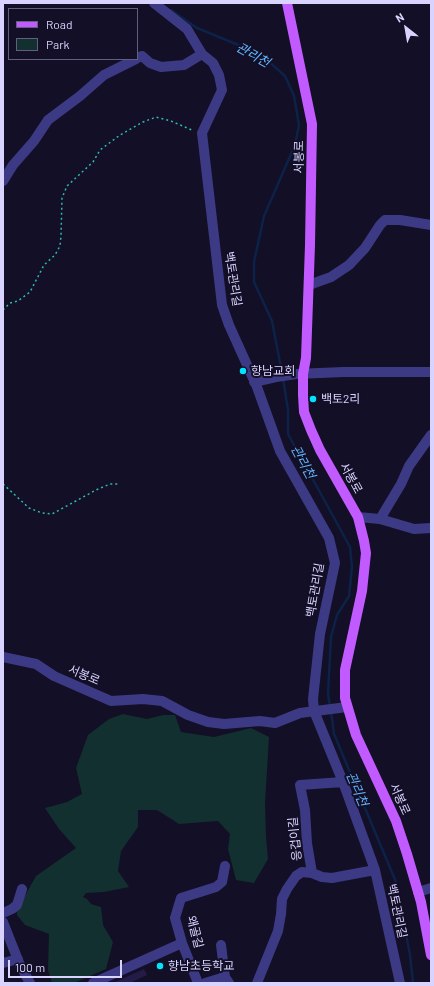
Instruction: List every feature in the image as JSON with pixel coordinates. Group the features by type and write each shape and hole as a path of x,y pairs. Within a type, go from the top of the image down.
{"main road":[{"name":"서봉로","path":"287,3 312,124 306,358 299,374 303,395 304,412 320,450 358,517 366,553 362,591 345,670 345,698 356,735 396,821 418,892 431,955"}],"street":[{"path":"154,3 187,29 202,54 213,63 219,75 222,90 202,133"},
{"path":"138,58 142,56 150,63 161,67 184,65 202,54"},
{"path":"3,181 13,165 34,141 48,120 80,96 104,75 134,60"},
{"name":"백토관리길","path":"202,133 222,305 229,325 254,382 280,451 329,538 335,563 320,634 313,699 375,870 400,983"},
{"path":"309,285 331,276 349,264 365,248 385,220 431,225"},
{"path":"254,382 299,374 342,372 431,372"},
{"path":"380,519 401,484 409,466 431,435"},
{"path":"358,517 380,519 414,529 431,528"},
{"name":"서봉로","path":"3,657 36,664 54,676 111,701 143,699 162,701 188,715 208,722 224,724 260,722 275,723 300,713 347,707"},
{"name":"응겁이길","path":"257,983 278,931 282,899 287,889 296,876 302,872 312,874 307,843 305,810 300,786 343,782"},
{"name":"왜골길","path":"198,983 182,944 175,918 181,898 216,887 222,882 225,866"},
{"path":"312,874 332,878 375,870"},
{"path":"418,892 431,888"},
{"path":"3,913 17,905 22,889"},
{"path":"3,922 18,959 30,983"},
{"path":"92,983 182,944"},
{"name":"왜골길","path":"205,983 227,980 221,945"},
{"path":"3,963 18,959"}],"path":[{"path":"3,310 10,303 18,301 30,292 44,265 55,255 60,246 62,198 64,192 67,186 93,162 100,150 120,135 143,122 156,118 171,121 202,133"},
{"path":"3,484 29,508 42,513 52,514 96,490 110,484 118,484"}],"green space":[{"path":"123,714 147,719 163,715 175,715 181,732 214,737 251,728 269,737 265,803 268,859 254,883 236,880 228,849 230,834 218,821 179,824 157,810 138,810 138,827 121,851 118,871 129,887 104,892 86,893 83,897 91,904 101,907 103,925 113,942 106,969 74,983 52,983 48,970 49,934 25,925 17,915 17,910 36,876 76,848 59,829 45,808 67,802 82,794 76,768 88,735 109,719"}],"building":[{"path":"144,969 147,975 130,983 113,983"}],"waterway":[{"name":"관리천","path":"171,10 197,28 265,58 285,76 294,96 299,125 295,145 264,216 254,262 254,282 272,321 282,373"},
{"name":"관리천","path":"283,378 288,410 288,434 350,547 352,567 349,596 337,615 331,637 328,694 330,706"},
{"name":"관리천","path":"331,711 334,734 396,882 410,955 413,983"}],"place":[{"name":"향남교회","path":"243,371"},
{"name":"백토2리","path":"313,399"},
{"name":"향남초등학교","path":"160,966"}]}
